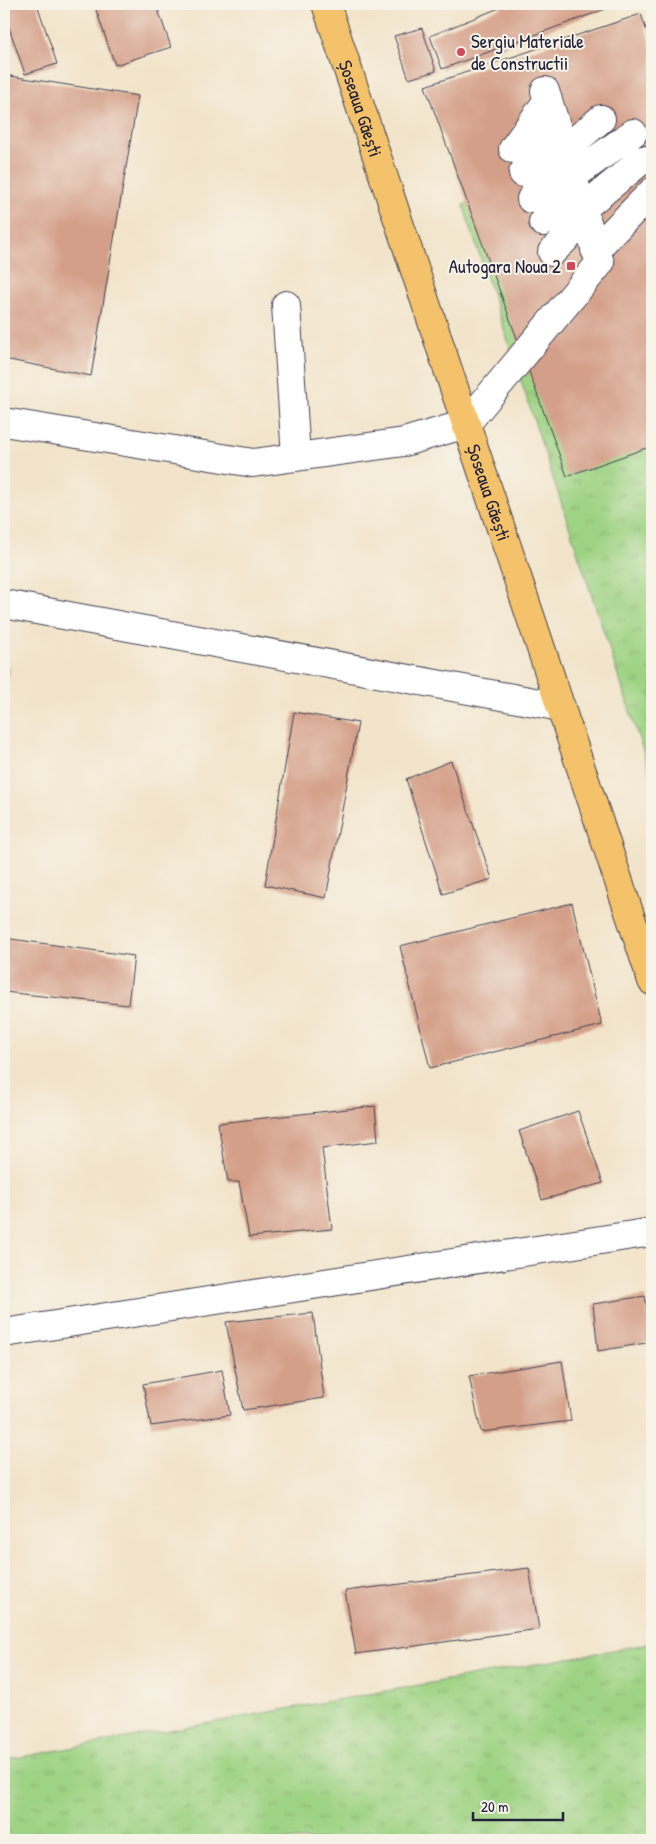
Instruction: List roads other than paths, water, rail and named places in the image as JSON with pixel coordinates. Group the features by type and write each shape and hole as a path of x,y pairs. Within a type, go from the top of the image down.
{"main road":[{"name":"Șoseaua Găești","path":"326,4 652,981"}],"street":[{"path":"4,422 253,463 404,442 466,424 600,263 595,250 572,177 547,96 518,161 572,177 642,160"},
{"path":"552,252 572,177 601,119"},
{"path":"537,210 572,177 633,133"},
{"path":"595,250 652,192"},
{"path":"286,305 296,457"},
{"path":"4,604 561,707"},
{"path":"4,1333 652,1232"}],"place":[{"name":"Sergiu Materiale de Constructii","path":"461,52"},
{"name":"Autogara Noua 2","path":"571,266"}]}
